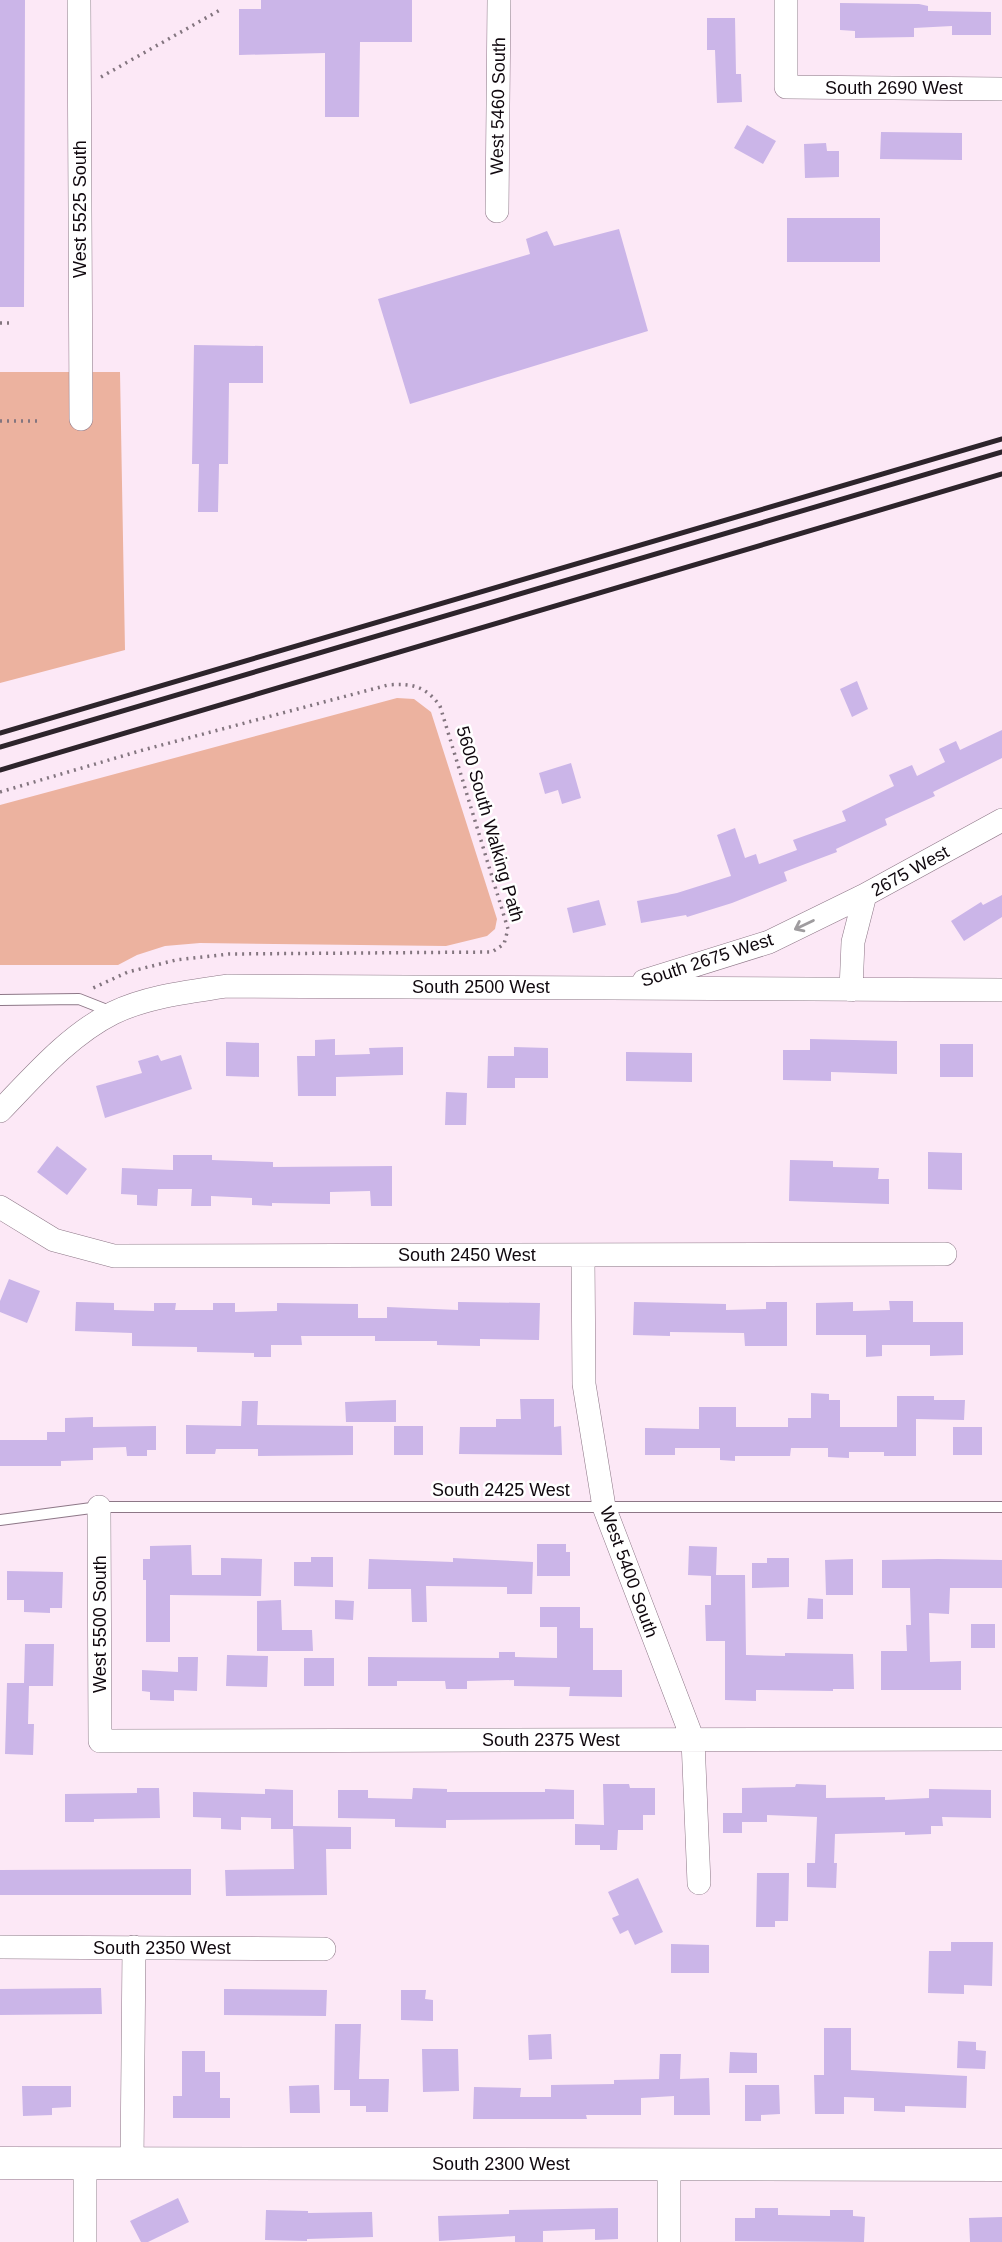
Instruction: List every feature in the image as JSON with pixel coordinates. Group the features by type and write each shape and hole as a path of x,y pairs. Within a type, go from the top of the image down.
{"street":[{"name":"West 5525 South","path":"79,0 81,419"},
{"name":"West 5460 South","path":"497,211 499,0"},
{"name":"South 2690 West","path":"786,0 786,87 1002,89"},
{"name":"2675 West","path":"851,990 853,942 865,895 1002,820"},
{"name":"South 2675 West","path":"624,987 769,942 865,895"},
{"name":"South 2500 West","path":"0,1111 46,1064 86,1029 115,1013 169,995 227,986 1002,990"},
{"name":"South 2450 West","path":"0,1207 54,1240 114,1256 945,1254"},
{"name":"West 5400 South","path":"583,1255 584,1384 604,1507 693,1740 699,1884"},
{"name":"West 5500 South","path":"99,1507 100,1741"},
{"name":"South 2375 West","path":"100,1741 1002,1740"},
{"name":"South 2350 West","path":"0,1947 324,1949"},
{"path":"132,2163 134,1947"},
{"name":"South 2300 West","path":"0,2163 1002,2165"},
{"path":"85,2163 85,2242"},
{"path":"669,2164 669,2242"}],"lane":[{"path":"0,1000 79,999 115,1013"},
{"name":"South 2425 West","path":"0,1520 99,1507 1002,1507"}],"path":[{"path":"101,77 220,10"},
{"path":"0,323 13,323"},
{"path":"0,421 40,421"},
{"name":"5600 South Walking Path","path":"0,792 143,750 388,685 415,684 433,696 440,706 508,929 504,944 492,952 216,955 176,960 128,972 91,989"}],"shaded area":[{"path":"0,372 120,372 125,650 0,683"},
{"path":"397,698 414,699 431,712 497,919 495,929 487,936 446,946 200,943 165,946 137,955 118,965 0,965 0,805"}],"building":[{"path":"0,0 25,0 24,307 0,307"},
{"path":"261,0 412,0 412,42 360,42 359,117 325,117 325,53 239,55 239,9 261,9"},
{"path":"840,3 919,4 928,6 928,11 991,12 991,35 952,35 952,26 914,28 914,37 855,38 855,31 840,30"},
{"path":"707,18 735,18 736,74 741,74 742,102 717,103 715,50 707,50"},
{"path":"747,125 776,141 763,164 734,148"},
{"path":"881,132 962,133 962,160 880,159"},
{"path":"826,143 827,151 839,151 839,177 805,178 804,144"},
{"path":"787,218 880,218 880,262 787,262"},
{"path":"619,229 648,331 410,404 378,299 530,254 526,239 547,231 554,246"},
{"path":"194,345 263,346 263,383 229,383 228,464 219,464 218,512 198,512 199,464 192,464"},
{"path":"857,681 868,709 852,717 840,689"},
{"path":"1002,730 1002,758 933,792 935,796 885,819 887,825 836,849 837,852 784,872 787,881 687,917 686,915 641,923 637,901 677,893 731,876 717,835 735,828 745,858 756,854 759,864 797,850 793,840 846,821 842,811 894,786 889,775 912,765 917,776 945,762 939,749 956,741 960,750"},
{"path":"571,763 581,798 562,804 558,790 545,794 539,773"},
{"path":"1002,895 1002,917 964,941 951,921 981,902 983,905"},
{"path":"599,900 606,925 573,933 567,908"},
{"path":"335,1039 335,1055 370,1054 369,1048 403,1047 403,1075 336,1077 336,1096 298,1096 297,1056 315,1056 315,1040"},
{"path":"810,1039 897,1041 897,1074 831,1072 831,1081 783,1080 783,1050 810,1050"},
{"path":"226,1042 259,1043 259,1077 226,1076"},
{"path":"940,1044 973,1044 973,1077 940,1077"},
{"path":"514,1047 548,1048 548,1078 515,1078 515,1088 487,1088 488,1056 514,1056"},
{"path":"626,1052 692,1053 692,1082 626,1081"},
{"path":"158,1055 161,1061 181,1055 192,1089 105,1118 96,1086 142,1073 138,1061"},
{"path":"446,1092 467,1093 466,1125 445,1125"},
{"path":"57,1146 87,1169 67,1195 37,1172"},
{"path":"928,1152 962,1153 962,1190 928,1189"},
{"path":"173,1155 212,1155 212,1160 273,1162 273,1167 392,1166 392,1206 371,1206 370,1191 330,1192 330,1204 272,1203 272,1206 252,1205 252,1198 211,1196 211,1206 191,1206 192,1189 158,1189 157,1206 137,1205 137,1195 121,1194 122,1168 173,1170"},
{"path":"790,1160 833,1161 833,1167 879,1168 878,1179 889,1179 889,1204 789,1201"},
{"path":"9,1279 40,1291 27,1323 0,1312 0,1301"},
{"path":"889,1301 913,1301 913,1322 963,1322 963,1355 930,1356 930,1345 882,1345 882,1356 866,1357 866,1335 816,1335 816,1303 853,1302 853,1311 890,1310"},
{"path":"76,1302 114,1303 114,1310 154,1311 154,1303 176,1303 175,1310 213,1310 213,1303 235,1303 235,1312 277,1311 277,1303 358,1304 358,1318 387,1318 387,1307 458,1310 458,1302 540,1303 539,1340 480,1339 480,1346 437,1345 437,1341 375,1341 375,1336 301,1336 302,1345 271,1345 271,1357 254,1357 254,1353 197,1352 197,1347 132,1346 132,1333 75,1331"},
{"path":"634,1302 726,1304 726,1310 766,1309 766,1302 787,1302 787,1346 745,1346 744,1333 670,1332 670,1336 633,1335"},
{"path":"811,1393 829,1394 829,1400 840,1400 840,1427 897,1427 897,1396 934,1396 934,1400 965,1400 964,1420 916,1419 916,1456 849,1452 849,1458 828,1457 828,1448 791,1448 790,1456 735,1456 735,1461 720,1460 720,1448 675,1448 675,1455 645,1455 645,1428 699,1429 699,1407 736,1407 736,1427 788,1427 788,1418 811,1418"},
{"path":"520,1399 554,1399 554,1427 561,1426 562,1455 459,1454 460,1427 496,1427 496,1419 521,1419"},
{"path":"396,1400 396,1422 346,1422 345,1402"},
{"path":"242,1401 258,1401 257,1425 353,1426 353,1455 258,1456 258,1449 216,1449 215,1454 186,1454 186,1425 241,1426"},
{"path":"93,1417 93,1427 156,1426 156,1450 147,1450 147,1456 127,1456 126,1447 93,1448 93,1460 61,1461 61,1466 0,1466 0,1440 47,1440 47,1432 65,1432 65,1418"},
{"path":"394,1426 423,1426 423,1455 394,1455"},
{"path":"953,1427 982,1427 982,1455 953,1455"},
{"path":"537,1544 566,1544 566,1552 570,1552 570,1576 537,1576"},
{"path":"191,1545 192,1575 221,1575 221,1558 262,1559 261,1596 170,1595 170,1642 146,1642 146,1580 143,1580 143,1559 150,1559 150,1546"},
{"path":"689,1546 717,1547 716,1575 745,1575 746,1655 853,1654 854,1689 756,1690 756,1701 725,1700 725,1641 706,1641 705,1605 711,1605 711,1576 688,1575"},
{"path":"311,1557 333,1557 333,1587 294,1586 294,1562 311,1562"},
{"path":"453,1558 533,1562 532,1594 507,1594 507,1587 426,1586 427,1622 412,1622 411,1589 368,1589 369,1559 453,1562"},
{"path":"767,1558 789,1558 789,1587 752,1588 752,1563 767,1563"},
{"path":"853,1559 853,1595 826,1595 825,1560"},
{"path":"882,1560 1002,1560 1002,1588 950,1588 949,1614 929,1613 930,1662 961,1661 961,1690 881,1690 881,1651 907,1651 906,1625 911,1625 910,1588 882,1588"},
{"path":"7,1571 63,1572 62,1608 50,1608 50,1613 24,1612 24,1600 7,1600"},
{"path":"808,1598 823,1599 823,1619 807,1619"},
{"path":"281,1600 282,1630 312,1630 313,1651 257,1651 257,1601"},
{"path":"335,1600 354,1601 353,1620 335,1619"},
{"path":"540,1607 580,1607 580,1628 593,1628 593,1670 622,1670 622,1697 569,1696 570,1687 514,1686 514,1680 467,1681 467,1689 446,1689 445,1681 397,1681 397,1686 368,1686 368,1657 499,1658 499,1652 515,1652 515,1657 557,1658 557,1627 540,1627"},
{"path":"971,1624 995,1624 995,1648 971,1648"},
{"path":"25,1644 54,1644 53,1686 29,1686 28,1724 34,1724 33,1755 5,1754 7,1683 24,1683"},
{"path":"227,1655 268,1656 267,1687 226,1686"},
{"path":"178,1657 198,1657 197,1691 174,1690 174,1701 150,1700 150,1692 142,1691 142,1670 178,1672"},
{"path":"304,1658 334,1658 334,1686 304,1686"},
{"path":"603,1784 655,1788 655,1815 643,1815 643,1830 618,1830 617,1850 600,1850 600,1845 575,1845 575,1824 604,1825"},
{"path":"796,1784 826,1785 826,1798 885,1797 885,1800 929,1798 929,1789 991,1790 991,1818 942,1817 943,1826 931,1826 931,1834 835,1834 836,1888 807,1887 807,1863 815,1863 817,1817 767,1815 767,1822 742,1822 742,1788 795,1787"},
{"path":"137,1788 159,1788 160,1818 65,1822 65,1794 137,1793"},
{"path":"413,1788 447,1789 447,1792 574,1790 574,1819 446,1820 446,1828 395,1827 395,1819 338,1818 338,1790 368,1790 368,1798 412,1799"},
{"path":"265,1789 293,1790 293,1829 271,1829 271,1818 241,1817 241,1830 221,1829 221,1818 193,1817 193,1792 265,1794"},
{"path":"723,1813 742,1813 742,1833 723,1833"},
{"path":"293,1826 351,1827 351,1849 326,1849 327,1895 226,1896 225,1870 294,1869"},
{"path":"191,1869 191,1895 0,1895 0,1870"},
{"path":"757,1873 789,1873 788,1921 775,1921 775,1927 756,1927"},
{"path":"638,1878 663,1932 635,1945 628,1930 620,1934 612,1918 619,1915 608,1892"},
{"path":"951,1942 993,1942 992,1986 964,1985 964,1994 928,1993 929,1951 951,1951"},
{"path":"671,1944 709,1945 709,1973 671,1973"},
{"path":"101,1988 102,2014 0,2015 0,1989"},
{"path":"224,1989 327,1990 326,2016 224,2015"},
{"path":"401,1990 426,1990 425,1999 433,2000 433,2021 401,2020"},
{"path":"335,2024 361,2024 359,2079 389,2079 388,2112 366,2112 366,2106 350,2106 350,2090 334,2090"},
{"path":"824,2028 851,2028 851,2070 967,2076 966,2108 905,2106 905,2112 874,2111 874,2098 844,2097 844,2114 815,2114 814,2075 824,2075"},
{"path":"551,2034 552,2059 529,2060 528,2035"},
{"path":"958,2041 976,2042 976,2050 986,2051 985,2069 957,2068"},
{"path":"422,2049 458,2049 459,2091 423,2092"},
{"path":"182,2051 205,2051 205,2072 220,2072 220,2098 230,2098 230,2118 173,2118 173,2096 182,2096"},
{"path":"730,2052 757,2053 757,2073 729,2073"},
{"path":"660,2054 681,2054 680,2079 709,2078 710,2115 674,2115 674,2096 641,2098 641,2115 586,2115 587,2119 473,2119 474,2087 521,2088 520,2097 551,2097 551,2085 614,2084 614,2080 659,2079"},
{"path":"319,2085 320,2113 290,2113 289,2086"},
{"path":"745,2085 779,2085 780,2114 761,2115 761,2121 745,2121"},
{"path":"22,2086 71,2086 71,2107 52,2108 52,2115 23,2116"},
{"path":"178,2198 189,2222 148,2242 141,2242 130,2221"},
{"path":"618,2208 618,2239 595,2240 595,2229 543,2231 543,2242 515,2242 515,2236 439,2241 438,2216 509,2214 509,2210"},
{"path":"755,2208 778,2208 778,2215 830,2216 830,2210 853,2210 853,2216 865,2217 864,2242 735,2241 735,2218 755,2218"},
{"path":"266,2210 308,2213 372,2212 373,2237 307,2241 265,2240"},
{"path":"1002,2217 1002,2242 970,2242 969,2218"}],"railway":[{"path":"0,733 1002,439"},
{"path":"0,747 1002,452"},
{"path":"0,770 1002,474"}]}
